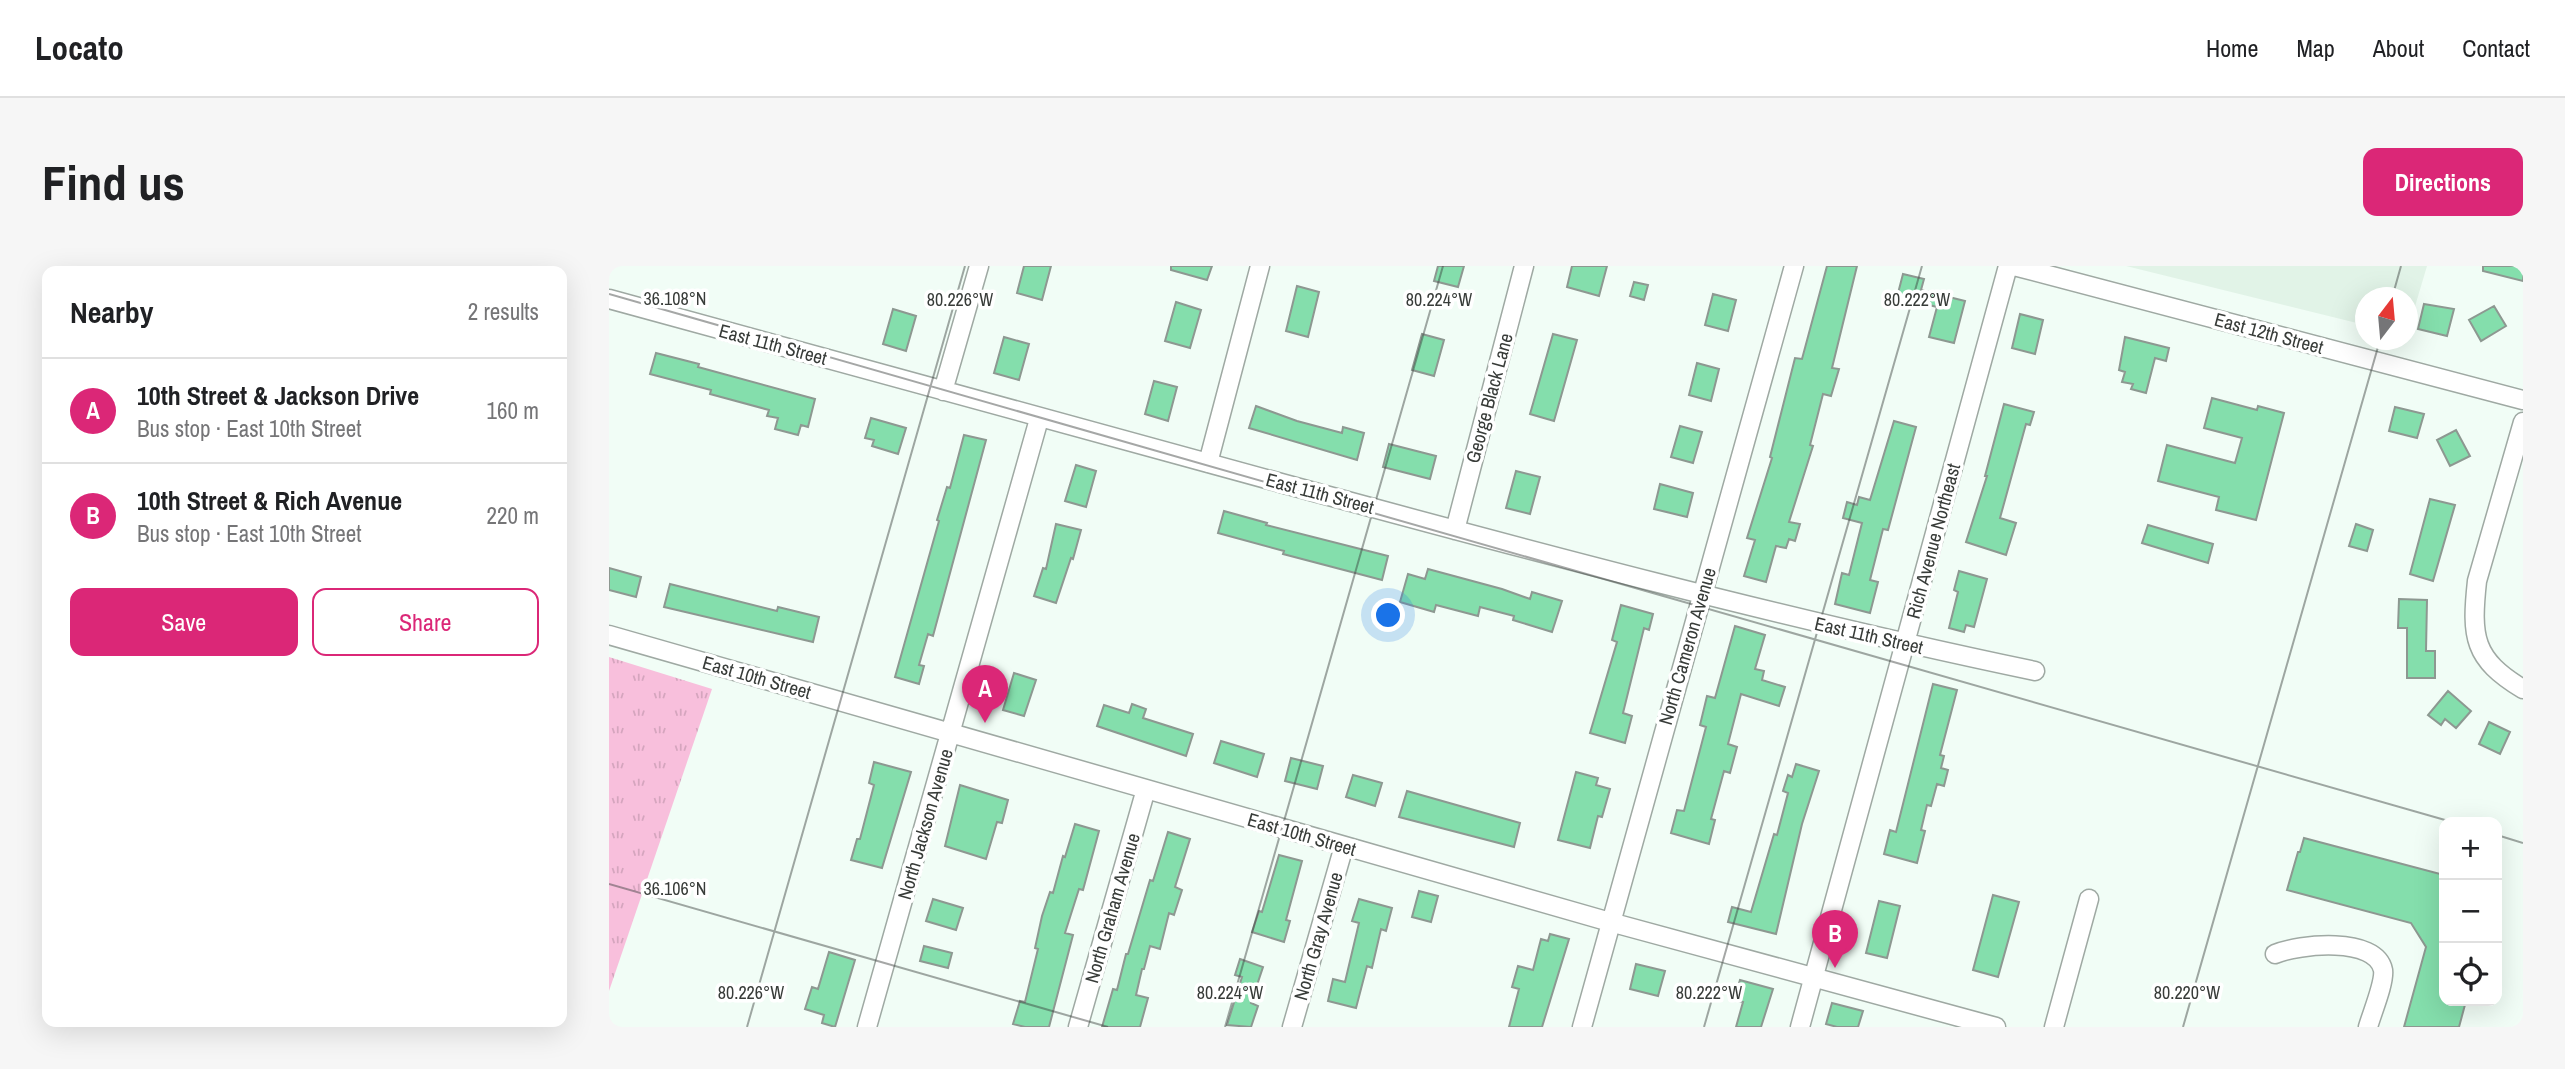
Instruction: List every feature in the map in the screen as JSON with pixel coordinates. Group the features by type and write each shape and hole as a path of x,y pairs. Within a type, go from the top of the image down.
{"street":[{"path":"943,391 979,266"},
{"path":"1208,463 1260,266"},
{"name":"George Black Lane","path":"1455,530 1524,266"},
{"name":"North Cameron Avenue","path":"1581,1027 1794,266"},
{"name":"Rich Avenue Northeast","path":"1800,1027 2008,266"},
{"name":"East 12th Street","path":"2014,266 2523,400"},
{"name":"East 11th Street","path":"609,299 1039,419 1455,530 1905,644 2035,671"},
{"name":"North Jackson Avenue","path":"867,1027 1039,419"},
{"path":"2523,422 2477,581 2475,605 2476,636 2480,651 2488,664 2523,689"},
{"name":"East 10th Street","path":"609,635 1610,922 1997,1027"},
{"name":"North Graham Avenue","path":"1078,1027 1146,789"},
{"name":"North Gray Avenue","path":"1292,1027 1344,846"},
{"path":"2054,1027 2088,899"},
{"path":"2275,954 2317,944 2348,947 2371,954 2380,962 2384,973 2368,1027"}],"shaded area":[{"path":"2126,266 2427,266 2418,296 2418,287 2355,287 2355,323"}],"green space":[{"path":"609,657 712,689 609,991"}],"building":[{"path":"1024,266 1051,266 1042,300 1017,293"},
{"path":"1171,266 1212,266 1207,280 1171,270"},
{"path":"1438,266 1464,266 1458,287 1434,281"},
{"path":"1572,266 1607,266 1599,296 1567,287"},
{"path":"1827,266 1857,266 1832,368 1839,369 1831,396 1823,394 1810,445 1813,446 1789,522 1800,524 1795,541 1789,539 1786,548 1776,546 1766,582 1744,576 1755,540 1747,538 1772,458 1770,457 1795,358 1802,359"},
{"path":"2483,266 2523,266 2523,281 2483,271"},
{"path":"1903,274 1924,279 1921,290 1965,301 1954,343 1929,337 1937,307 1897,297"},
{"path":"1634,282 1648,285 1644,300 1630,296"},
{"path":"1297,286 1319,292 1308,337 1286,331"},
{"path":"1713,294 1736,300 1728,331 1705,325"},
{"path":"1176,302 1201,310 1190,348 1165,341"},
{"path":"2424,304 2454,309 2447,336 2418,329"},
{"path":"2494,306 2506,326 2481,341 2469,320"},
{"path":"893,309 916,316 906,351 883,344"},
{"path":"2020,314 2043,320 2035,354 2012,348"},
{"path":"1422,334 1444,340 1434,376 1412,370"},
{"path":"1553,334 1577,340 1554,421 1530,414"},
{"path":"1004,337 1029,344 1019,380 994,373"},
{"path":"2125,337 2169,348 2166,361 2155,358 2146,393 2131,389 2133,384 2122,382 2125,372 2119,370"},
{"path":"656,353 815,399 808,427 801,425 798,435 775,429 778,418 767,416 769,410 710,394 711,390 650,374"},
{"path":"1697,363 1719,369 1711,401 1689,395"},
{"path":"1154,381 1177,387 1168,421 1145,414"},
{"path":"2212,398 2257,410 2258,406 2284,413 2256,520 2216,510 2219,497 2158,481 2167,445 2235,463 2242,438 2204,428"},
{"path":"2004,404 2034,412 2030,425 2026,424 2000,518 2016,523 2006,555 1966,542 1987,476"},
{"path":"1256,406 1342,433 1343,427 1364,433 1357,460 1249,428"},
{"path":"2395,407 2424,414 2417,438 2389,431"},
{"path":"871,418 906,428 898,454 872,446 874,440 865,438"},
{"path":"1894,421 1916,427 1888,530 1883,529 1870,580 1878,582 1870,613 1835,604 1842,573 1849,575 1862,523 1843,518 1847,502 1857,505 1859,497 1870,500"},
{"path":"1680,426 1702,432 1693,463 1671,457"},
{"path":"2456,430 2470,456 2450,466 2437,440"},
{"path":"964,435 986,440 933,636 928,634 919,665 924,666 919,684 895,677 939,521 937,520 947,487 950,488"},
{"path":"1389,444 1436,456 1430,479 1383,467"},
{"path":"1076,465 1096,471 1086,507 1065,501"},
{"path":"1516,471 1540,477 1530,514 1506,508"},
{"path":"1660,484 1693,493 1687,517 1654,509"},
{"path":"2430,499 2455,505 2433,581 2410,574"},
{"path":"1224,511 1267,523 1266,525 1388,556 1382,580 1283,554 1284,551 1218,533"},
{"path":"1056,524 1081,530 1056,603 1034,596 1043,568 1046,569"},
{"path":"2356,524 2373,530 2367,551 2349,546"},
{"path":"2148,525 2213,544 2208,563 2142,543"},
{"path":"609,568 641,577 636,597 609,590"},
{"path":"1428,569 1530,599 1532,592 1562,601 1552,632 1513,620 1514,616 1480,607 1478,616 1436,605 1434,612 1400,602 1408,574 1425,579"},
{"path":"1959,571 1987,579 1974,627 1966,625 1964,632 1949,628 1958,592 1954,590"},
{"path":"670,584 777,611 778,607 819,617 813,642 664,607"},
{"path":"2399,599 2427,600 2426,651 2435,651 2435,678 2407,678 2407,628 2398,628"},
{"path":"1621,605 1653,614 1649,630 1644,628 1623,713 1632,716 1625,743 1590,733 1617,642 1612,640"},
{"path":"1735,626 1765,635 1755,669 1764,671 1762,680 1785,687 1779,706 1741,694 1728,744 1737,747 1730,773 1724,771 1711,819 1715,820 1709,844 1671,833 1677,810 1684,811 1706,727 1700,725 1707,696 1715,698"},
{"path":"1014,673 1036,680 1024,716 1003,710"},
{"path":"1933,684 1957,690 1940,755 1944,756 1941,768 1948,770 1944,786 1937,784 1931,806 1927,805 1921,830 1925,831 1917,863 1884,854 1890,830 1896,832"},
{"path":"2448,691 2471,711 2456,728 2445,719 2441,725 2428,715"},
{"path":"1132,704 1146,709 1143,718 1193,734 1186,756 1097,726 1104,705 1129,713"},
{"path":"2489,722 2510,732 2500,754 2479,744"},
{"path":"1221,741 1264,754 1257,777 1214,763"},
{"path":"1291,758 1323,766 1317,789 1285,781"},
{"path":"874,762 911,772 882,868 851,860 857,839 860,839 874,785 869,783"},
{"path":"1796,764 1819,771 1802,824 1776,934 1728,922 1732,907 1751,912 1774,834 1777,835 1788,793 1783,791 1788,775 1792,777"},
{"path":"1576,772 1598,778 1596,785 1610,789 1602,817 1598,816 1590,848 1558,840"},
{"path":"1353,775 1382,783 1375,806 1346,797"},
{"path":"960,785 1008,800 1002,823 997,822 986,859 945,846"},
{"path":"1407,791 1520,823 1514,847 1399,817"},
{"path":"1075,824 1099,831 1083,890 1079,889 1065,933 1073,935 1049,1027 1013,1024 1020,1001 1025,1002 1038,949 1035,948 1042,916 1050,892 1053,893"},
{"path":"1168,832 1190,839 1175,887 1182,890 1174,915 1169,913 1160,949 1150,946 1142,969 1136,995 1148,998 1140,1027 1102,1027 1113,989 1117,990 1126,954"},
{"path":"2304,838 2439,874 2439,1006 2465,1006 2459,1027 2404,1027 2426,947 2411,923 2287,890"},
{"path":"1279,855 1302,861 1286,920 1290,921 1284,942 1252,932 1259,911 1262,912"},
{"path":"1419,891 1438,896 1431,922 1412,917"},
{"path":"1993,895 2019,902 1998,977 1973,970"},
{"path":"933,899 963,908 956,930 926,921"},
{"path":"1359,899 1392,908 1386,931 1381,929 1372,968 1367,966 1356,1008 1328,1001 1333,979 1345,982 1359,923 1352,921"},
{"path":"1879,901 1900,906 1887,958 1866,953"},
{"path":"1550,934 1569,939 1542,1027 1509,1027 1519,989 1512,987 1518,966 1533,970 1541,939 1548,941"},
{"path":"924,946 952,953 948,968 920,961"},
{"path":"829,952 855,960 835,1027 822,1023 824,1015 805,1009 812,987 818,989"},
{"path":"1240,959 1263,967 1251,1003 1258,1006 1251,1027 1227,1025 1242,977 1235,975"},
{"path":"1636,964 1665,971 1658,996 1630,989"},
{"path":"1740,980 1773,989 1761,1027 1736,1027 1743,1002 1734,1000"},
{"path":"1832,1003 1863,1011 1858,1027 1826,1024"}],"place":[{"name":"10th Street & Jackson Drive","path":"985,723"},
{"name":"10th Street & Rich Avenue","path":"1835,968"}]}
